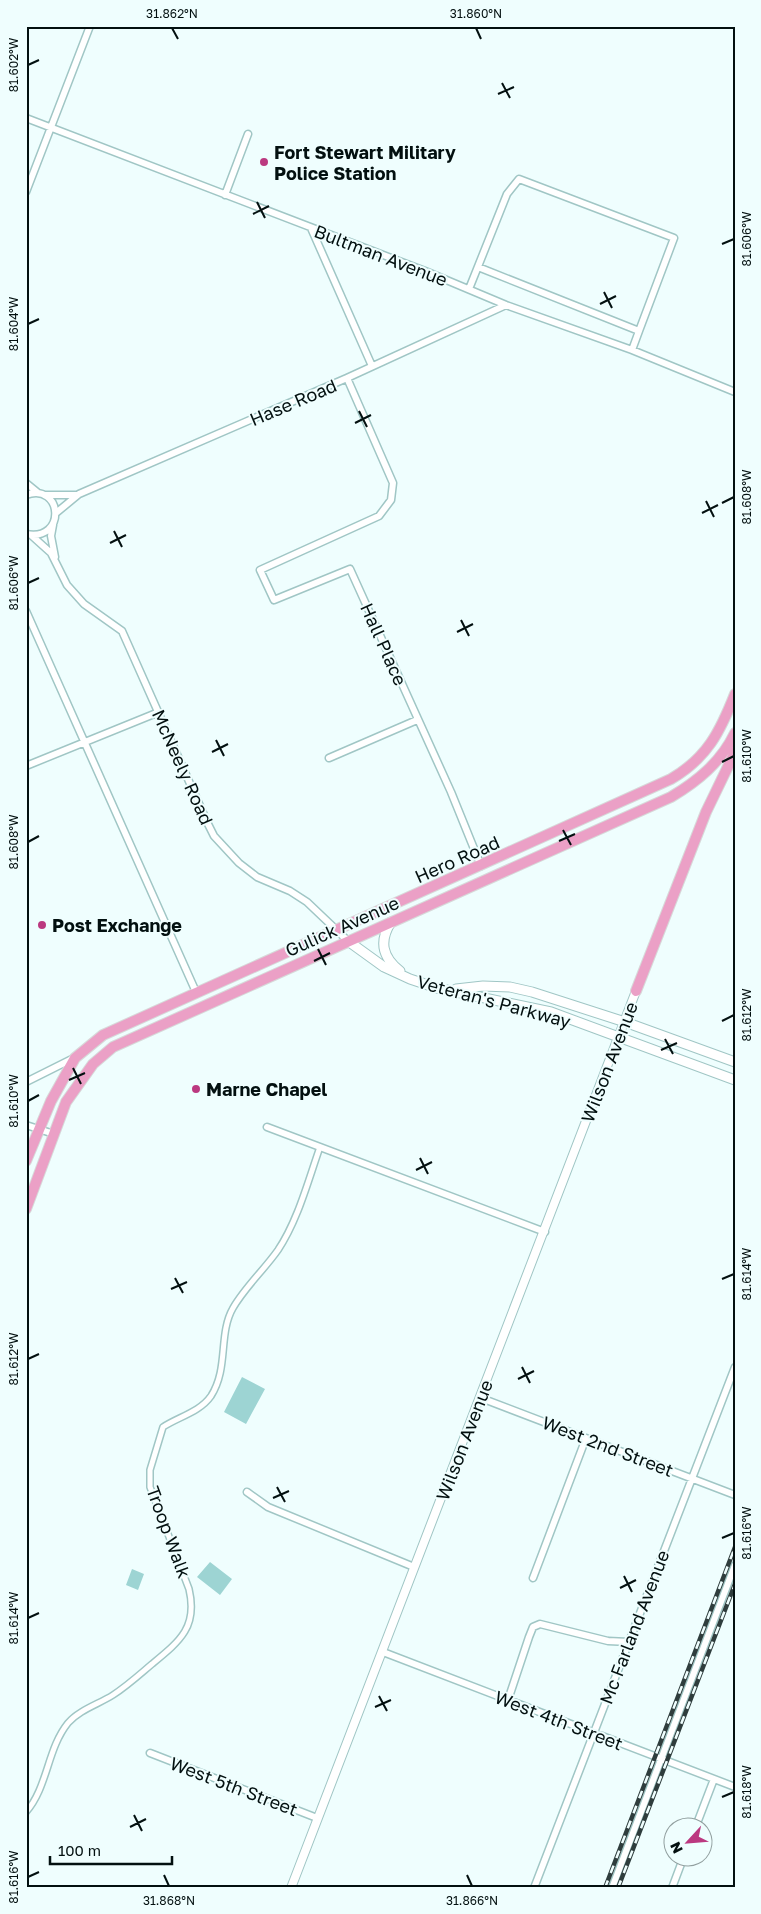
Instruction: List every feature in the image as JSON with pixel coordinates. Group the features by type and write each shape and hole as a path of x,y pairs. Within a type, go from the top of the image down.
{"main road":[{"name":"Hero Road","path":"75,1058 103,1035 120,1025 337,932 671,779 696,763 710,745 722,724 735,694"},
{"name":"Gulick Avenue","path":"26,1209 54,1134 75,1087 93,1064 113,1046 671,797 693,784 714,766 735,733"},
{"path":"636,991 706,812 735,752"},
{"path":"391,922 382,939 384,951 394,966 410,979"},
{"name":"Veteran's Parkway","path":"348,941 384,967 410,979 448,990 551,1012 735,1080"},
{"path":"448,990 483,986 510,987 532,992 625,1022 735,1062"},
{"path":"26,1161 38,1129 75,1058"}],"street":[{"path":"26,192 90,26"},
{"name":"Bultman Avenue","path":"26,118 506,305 632,350 735,392"},
{"path":"225,195 248,134"},
{"path":"469,289 507,194 519,179 674,238 632,350"},
{"path":"311,228 372,366"},
{"path":"478,267 639,331"},
{"name":"Hase Road","path":"78,494 347,378 506,305"},
{"name":"Hall Place","path":"347,378 393,482 391,500 380,516 260,570 274,600 350,569 451,792 481,866"},
{"path":"26,483 54,505 56,513 51,536 55,561"},
{"path":"26,495 78,494"},
{"path":"56,513 78,494"},
{"path":"29,535 43,533 53,525"},
{"path":"29,535 45,546 55,561"},
{"name":"McNeely Road","path":"55,561 68,585 84,604 122,631 208,824 226,851 257,877 290,891 307,902 348,941"},
{"path":"26,611 196,992"},
{"path":"26,766 84,740 159,712"},
{"path":"328,758 417,720"},
{"name":"Wilson Avenue","path":"291,1888 636,991"},
{"path":"26,1082 75,1058"},
{"path":"26,1125 54,1134"},
{"path":"267,1127 544,1232"},
{"name":"Troop Walk","path":"26,1812 34,1802 61,1732 70,1721 128,1684 177,1644 187,1629 192,1603 189,1588 150,1487 150,1470 163,1428 204,1403 211,1395 224,1362 227,1325 233,1308 278,1250 286,1236 320,1147"},
{"name":"Mc Farland Avenue","path":"534,1888 735,1367"},
{"name":"West 2nd Street","path":"481,1398 735,1495"},
{"path":"533,1578 586,1438"},
{"path":"247,1492 268,1507 414,1566"},
{"path":"612,1888 735,1565"},
{"path":"508,1700 529,1636 533,1628 540,1624 608,1641 629,1642"},
{"name":"West 4th Street","path":"383,1652 735,1787"},
{"name":"West 5th Street","path":"150,1753 317,1818"},
{"path":"700,1816 714,1779"},
{"path":"672,1888 680,1866"}],"shaded area":[{"path":"242,1377 265,1389 246,1424 224,1412"},
{"path":"210,1562 232,1579 220,1595 197,1577"},
{"path":"132,1569 144,1574 138,1590 126,1585"}],"railway":[{"path":"605,1888 735,1547"},
{"path":"618,1888 735,1584"}],"place":[{"name":"Fort Stewart Military Police Station","path":"264,162"},
{"name":"Post Exchange","path":"42,925"},
{"name":"Marne Chapel","path":"196,1089"}]}
